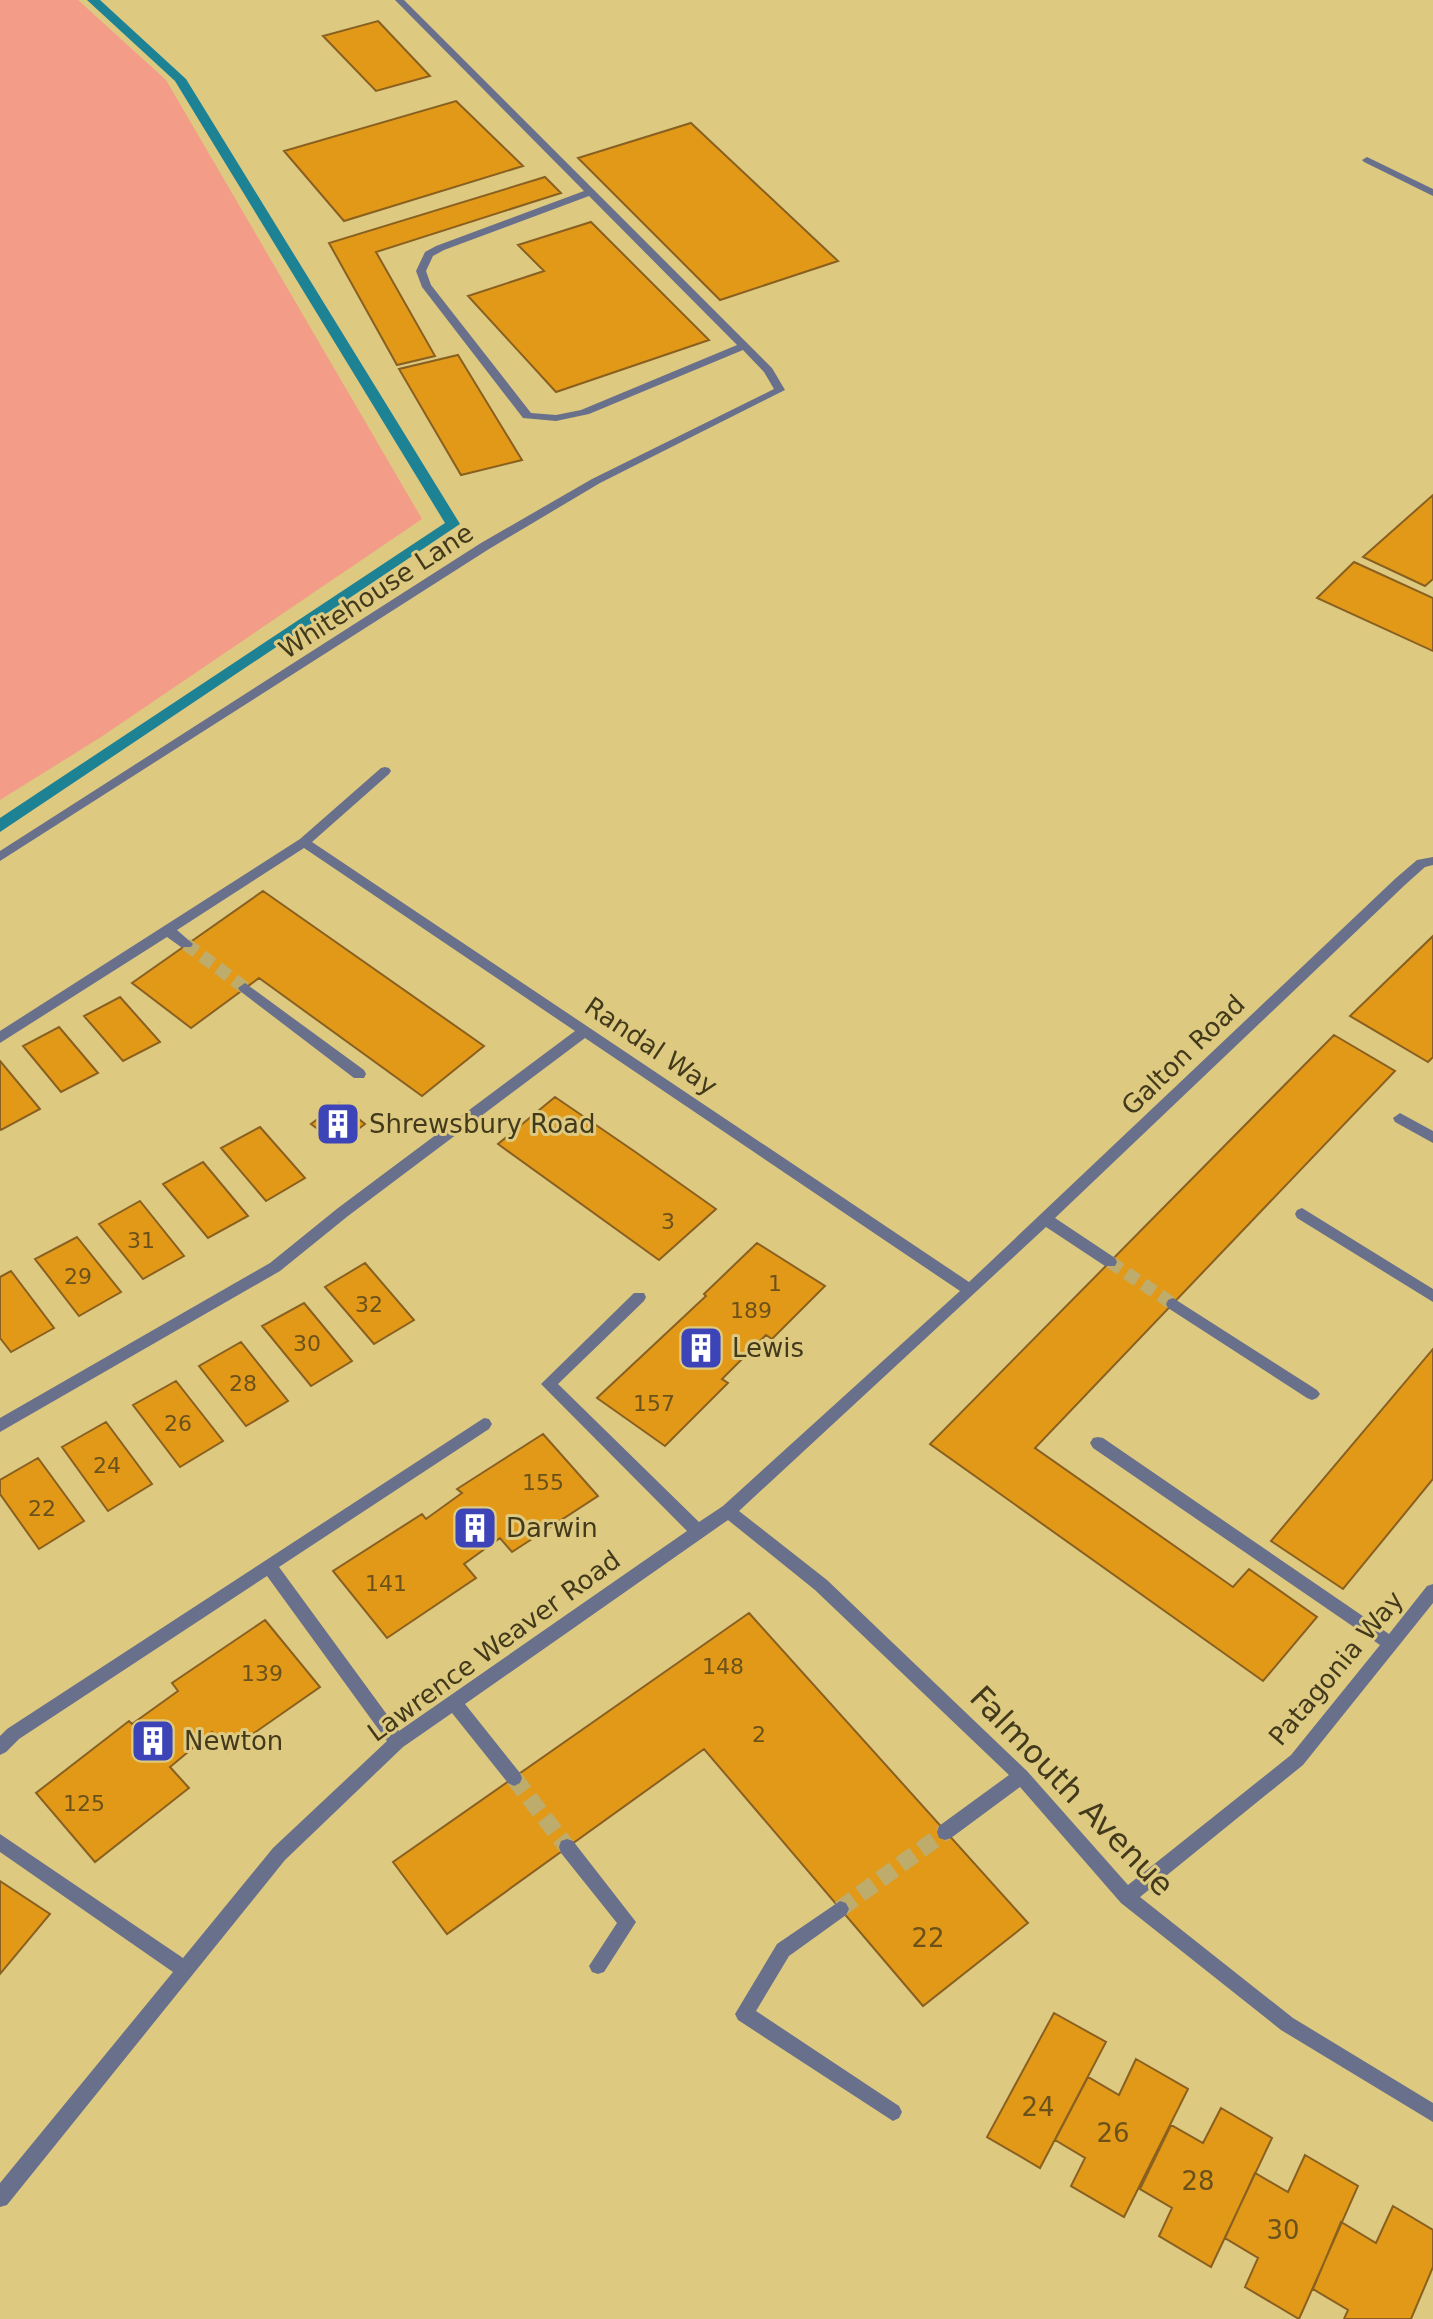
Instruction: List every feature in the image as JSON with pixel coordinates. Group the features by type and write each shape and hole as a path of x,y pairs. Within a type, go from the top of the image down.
{"street":[{"path":"399,0 744,346 585,412 542,420 527,416 426,285 421,271 429,254 440,248 590,192"},
{"path":"1367,160 1433,193"},
{"name":"Whitehouse Lane","path":"0,857 485,546 596,481 780,390 744,346"},
{"path":"0,1038 304,842 385,771"},
{"name":"Randal Way","path":"304,842 970,1290"},
{"name":"Galton Road","path":"970,1290 1401,881 1421,863 1433,861"},
{"path":"167,930 186,944"},
{"path":"245,988 359,1074"},
{"path":"0,1426 275,1267 343,1212 585,1031"},
{"path":"1400,1118 1433,1138"},
{"path":"1302,1214 1433,1296"},
{"path":"1046,1219 1110,1262"},
{"name":"Lawrence Weaver Road","path":"0,2198 279,1854 397,1742 728,1511 970,1290"},
{"path":"639,1297 548,1384 698,1531"},
{"path":"1173,1304 1312,1394"},
{"path":"0,1747 13,1734 484,1424"},
{"path":"1098,1443 1391,1644"},
{"name":"Falmouth Avenue","path":"728,1511 821,1585 1021,1776 1127,1897 1287,2024 1433,2113"},
{"path":"269,1566 397,1742"},
{"name":"Patagonia Way","path":"1127,1897 1297,1760 1433,1591"},
{"path":"454,1703 514,1778"},
{"path":"945,1832 1021,1776"},
{"path":"0,1842 185,1970"},
{"path":"567,1847 627,1922 598,1966"},
{"path":"840,1909 783,1950 744,2014 893,2112"}],"shaded area":[{"path":"0,0 78,0 166,80 422,519 101,737 0,800"}],"building":[{"path":"378,21 430,76 376,91 323,36"},
{"path":"456,101 523,166 344,221 284,151"},
{"path":"691,123 838,261 720,300 578,158"},
{"path":"545,177 561,193 376,252 435,356 397,365 329,243"},
{"path":"591,222 709,340 556,392 468,296 544,271 518,245"},
{"path":"458,355 522,460 461,475 399,369"},
{"path":"1433,495 1433,579 1425,586 1363,557"},
{"path":"1354,562 1433,598 1433,651 1317,598"},
{"path":"263,891 484,1046 422,1096 259,978 191,1028 132,983"},
{"path":"1433,936 1433,1057 1428,1062 1350,1016"},
{"path":"120,997 160,1042 123,1061 84,1016"},
{"path":"59,1027 98,1073 61,1092 23,1046"},
{"path":"1334,1035 1395,1071 1035,1448 1233,1587 1249,1569 1317,1617 1263,1681 930,1444"},
{"path":"0,1061 40,1109 1,1130 0,1128"},
{"path":"555,1097 716,1209 659,1260 498,1144"},
{"name":"Shrewsbury Road","path":"339,1103 365,1124 338,1144 311,1124"},
{"path":"260,1127 305,1178 266,1201 221,1148"},
{"path":"203,1162 248,1216 208,1238 163,1184"},
{"path":"140,1201 184,1256 143,1279 99,1224"},
{"path":"77,1237 121,1292 79,1316 35,1259"},
{"name":"Lewis","path":"757,1243 825,1286 772,1339 766,1335 722,1379 728,1383 665,1446 597,1398 706,1296 704,1294"},
{"path":"365,1263 414,1320 374,1344 325,1287"},
{"path":"11,1271 54,1328 11,1352 0,1338 0,1277"},
{"path":"304,1303 352,1361 311,1386 262,1326"},
{"path":"241,1342 288,1401 246,1426 199,1366"},
{"path":"1433,1349 1433,1479 1343,1589 1271,1541"},
{"path":"176,1381 223,1441 180,1467 133,1405"},
{"path":"106,1422 152,1484 108,1511 62,1447"},
{"name":"Darwin","path":"543,1434 598,1496 512,1552 500,1538 464,1564 476,1578 387,1638 333,1571 422,1514 426,1519 462,1493 457,1489"},
{"path":"38,1458 84,1521 39,1549 0,1494 0,1480"},
{"path":"749,1613 1028,1923 923,2006 704,1749 447,1934 393,1862"},
{"name":"Newton","path":"265,1620 320,1687 227,1752 212,1732 170,1767 189,1788 95,1862 36,1793 129,1721 132,1724 178,1691 172,1683"},
{"path":"0,1881 50,1914 0,1974"},
{"path":"1054,2013 1106,2042 1040,2168 987,2137"},
{"path":"1136,2059 1188,2089 1124,2217 1071,2186 1085,2158 1055,2140 1088,2077 1119,2095"},
{"path":"1221,2108 1272,2138 1211,2267 1159,2236 1172,2208 1140,2189 1171,2125 1203,2143"},
{"path":"1305,2155 1358,2186 1299,2319 1245,2287 1258,2258 1225,2238 1255,2173 1288,2192"},
{"path":"1393,2206 1433,2230 1433,2267 1411,2319 1344,2319 1348,2310 1313,2289 1341,2222 1376,2243"}],"waterway":[{"path":"0,826 453,524 180,79 93,0"}],"tunnel":[{"path":"186,944 245,988"},
{"path":"1110,1262 1173,1304"},
{"path":"514,1778 567,1847"},
{"path":"840,1909 945,1832"}],"place":[{"name":"Shrewsbury Road","path":"338,1124"},
{"name":"Lewis","path":"701,1348"},
{"name":"Darwin","path":"475,1528"},
{"name":"Newton","path":"153,1741"}]}
